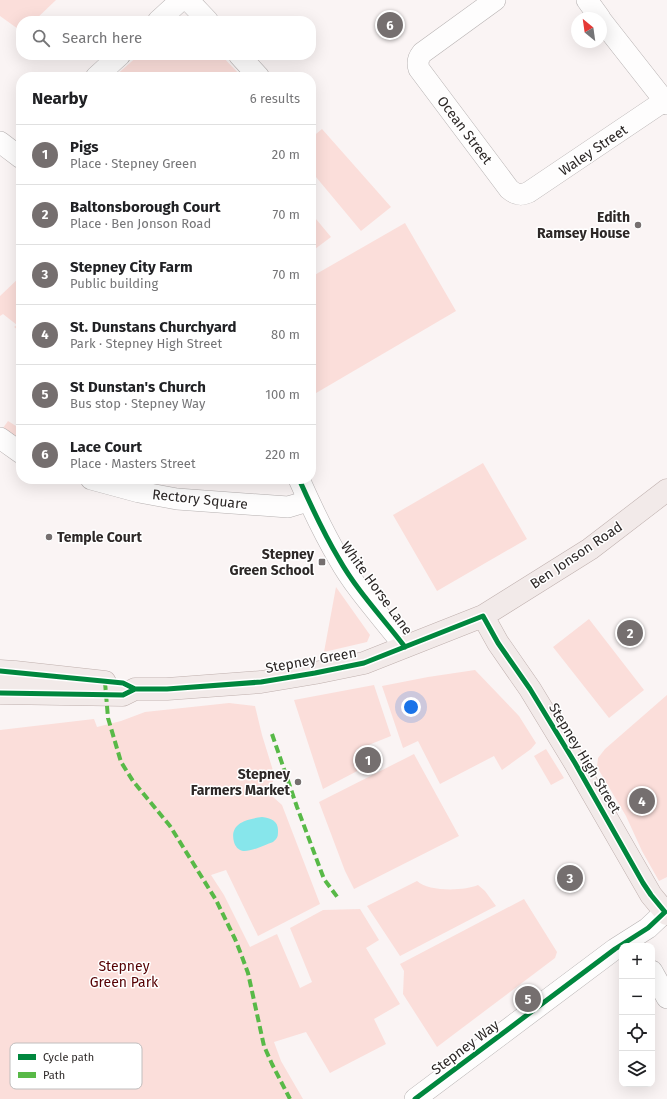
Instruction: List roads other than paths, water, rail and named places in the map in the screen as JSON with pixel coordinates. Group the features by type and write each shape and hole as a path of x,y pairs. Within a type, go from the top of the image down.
{"main road":[{"name":"Ben Jonson Road","path":"483,616 590,549 667,490"},
{"name":"Stepney Green","path":"0,671 123,683 135,689 168,689 261,682 364,663 483,616"},
{"name":"Stepney High Street","path":"483,616 498,643 530,689 575,763 643,883 666,913"},
{"name":"Stepney Green","path":"0,693 123,695 135,689"}],"street":[{"path":"163,16 181,0"},
{"path":"188,0 203,16"},
{"name":"Ocean Street","path":"495,0 422,53 418,60 418,65 419,69 509,189 519,195"},
{"path":"587,0 595,12"},
{"path":"607,28 666,102"},
{"path":"101,72 115,60"},
{"path":"244,60 254,72"},
{"name":"Waley Street","path":"519,195 529,192 666,102"},
{"name":"Rectory Square","path":"110,484 139,492 185,499 288,507 308,499"},
{"name":"White Horse Lane","path":"301,484 345,569 364,596 405,647"},
{"name":"Stepney Way","path":"415,1099 611,952 635,942 648,928 666,913"},
{"path":"655,976 667,998"}],"water":[{"path":"262,817 271,819 277,824 278,834 276,839 273,842 258,848 243,851 238,849 234,843 233,836 234,830 237,826 245,821"}],"place":[{"name":"Lace Court","path":"390,25"},
{"name":"Edith Ramsey House","path":"638,225"},
{"name":"Temple Court","path":"49,537"},
{"name":"Stepney Green School","path":"322,562"},
{"name":"Baltonsborough Court","path":"630,633"},
{"name":"Pigs","path":"368,760"},
{"name":"Stepney Farmers Market","path":"298,782"},
{"name":"St. Dunstans Churchyard","path":"642,801"},
{"name":"Stepney City Farm","path":"570,878"},
{"name":"St Dunstan's Church","path":"528,999"}],"park label":[{"name":"Stepney Green Park","path":"124,974"}]}
